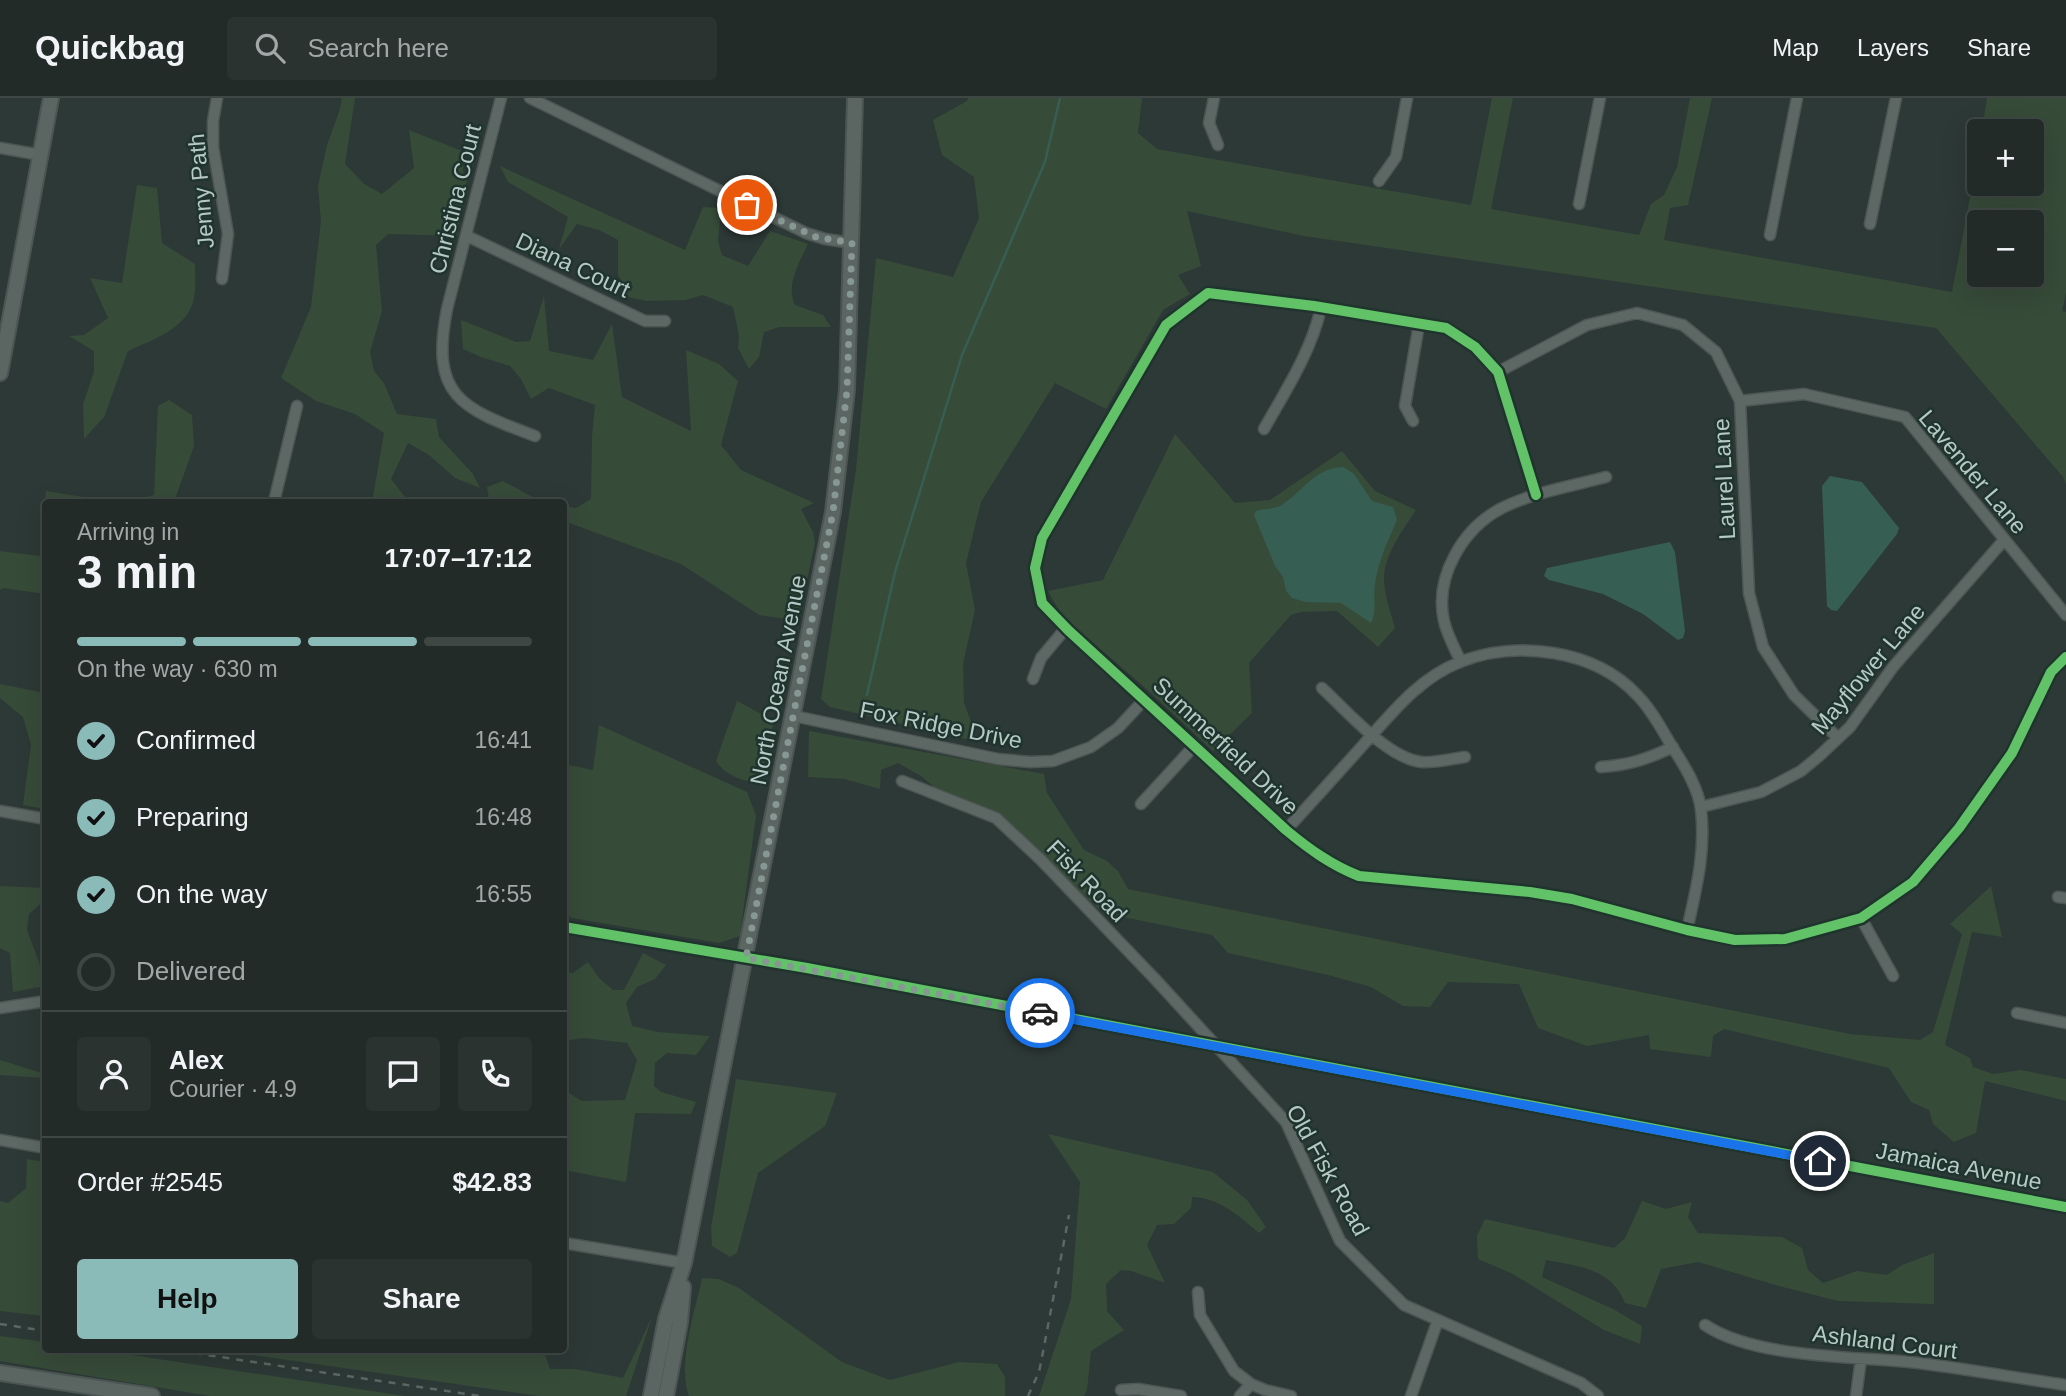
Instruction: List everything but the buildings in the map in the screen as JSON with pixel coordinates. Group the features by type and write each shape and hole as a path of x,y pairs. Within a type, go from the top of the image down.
{"main road":[{"path":"0,373 51,98"},
{"name":"North Ocean Avenue","path":"651,1396 666,1319 684,1263 828,544 841,451 849,359 855,98"},
{"name":"North Ocean Avenue","path":"666,1396 680,1322 684,1263"},
{"path":"0,1373 152,1396"}],"street":[{"name":"Jenny Path","path":"217,98 213,121 213,147 228,234 222,279"},
{"name":"Christina Court","path":"501,98 442,332 443,369 447,382 472,409 535,436"},
{"path":"530,98 806,233 852,243"},
{"path":"1214,98 1209,123 1218,145"},
{"path":"1379,181 1396,157 1407,98"},
{"path":"1579,204 1600,98"},
{"path":"1770,234 1797,98"},
{"path":"1870,224 1896,98"},
{"path":"0,148 41,155"},
{"name":"Diana Court","path":"467,236 645,321 665,321"},
{"name":"Summerfield Drive","path":"1536,495 1498,372 1475,347 1446,328 1208,293 1166,325 1042,538 1035,568 1042,603 1066,628 1286,831 1340,869 1359,876 1530,892 1735,940 1785,939 1861,918 1913,882 1959,828 2012,752 2051,672 2066,657"},
{"path":"1264,429 1307,352 1321,308"},
{"name":"Laurel Lane","path":"1498,372 1587,325 1637,313 1683,325 1716,352 1740,401 1749,593 1763,647 1794,695 1838,738"},
{"path":"1413,421 1405,405 1419,324"},
{"name":"Lavender Lane","path":"1740,401 1804,394 1905,418 1971,495 2066,615"},
{"path":"275,499 297,406"},
{"path":"1461,662 1444,621 1444,586 1451,561 1462,544 1494,513 1536,495 1606,477"},
{"name":"Mayflower Lane","path":"1701,807 1761,792 1801,771 1858,717 1893,667 2004,540"},
{"path":"1034,679 1041,658 1066,628"},
{"path":"1286,831 1404,700 1425,682 1461,662 1498,652 1539,651 1566,655 1616,678 1637,694 1687,771 1701,807 1702,856 1687,930"},
{"path":"1322,688 1373,735 1405,757 1421,762 1465,757"},
{"name":"Fox Ridge Drive","path":"794,716 998,759 1053,761 1091,747 1118,728 1144,699"},
{"path":"1141,804 1195,745"},
{"path":"1601,767 1626,766 1673,747"},
{"name":"Fisk Road","path":"902,781 996,818 1051,869 1218,1047"},
{"path":"0,811 42,818"},
{"path":"1861,918 1894,976"},
{"name":"Jamaica Avenue","path":"567,928 746,958 2066,1208"},
{"path":"0,1008 42,1002"},
{"path":"2017,1013 2066,1023"},
{"name":"Old Fisk Road","path":"1218,1047 1286,1122 1340,1241 1404,1305 1581,1383 1598,1396"},
{"path":"0,1140 42,1147"},
{"path":"567,1243 684,1263"},
{"path":"1198,1292 1200,1315 1234,1371 1251,1384 1291,1396"},
{"path":"1411,1396 1438,1320"},
{"name":"Ashland Court","path":"1705,1325 1736,1341 1781,1350 1919,1363 2066,1385"},
{"path":"1856,1396 1861,1359"},
{"path":"1240,1396 1251,1384"},
{"path":"1121,1390 1138,1389 1181,1396"}],"shaded area":[{"path":"342,98 355,98 345,164 364,184 382,194 414,168 409,130 462,151 463,171 467,179 457,236 388,234 376,245 382,311 370,352 374,371 384,383 397,414 436,419 439,437 473,474 480,488 455,478 429,455 408,443 391,479 407,499 373,499 384,433 355,414 316,401 281,378 311,307 321,221 318,186 327,145"},
{"path":"968,98 1142,98 1138,133 1157,149 1471,205 1492,98 1513,98 1491,209 1639,235 1651,204 1664,195 1677,167 1690,98 1712,98 1688,205 1670,208 1664,240 1952,292 1967,213 1967,287 2044,287 2044,210 1968,210 1970,196 2044,196 2044,119 1984,119 1987,98 2066,98 2066,292 2062,311 2066,312 2066,485 2063,477 1936,328 1304,236 1187,211 1201,266 1178,275 1190,294 1163,310 1106,409 1055,383 981,502 966,563 975,610 963,664 964,703 979,742 830,707 821,699 856,469 876,258 953,277 979,218 974,177 942,155 933,120"},
{"path":"500,166 685,250 703,207 721,208 718,241 722,255 748,266 770,231 808,244 795,274 792,297 795,305 823,315 831,327 779,327 764,332 759,357 749,369 738,348 739,336 733,307 703,295 685,300 646,301 628,297 618,274 618,240 599,230 577,224 559,249 568,217 508,182"},
{"path":"137,185 157,188 162,243 195,264 194,298 191,308 177,325 128,351 104,417 84,439 83,404 94,372 94,351 69,336 84,335 108,318 90,278 122,283"},
{"path":"544,296 549,351 593,360 612,324 622,397 691,431 686,350 719,364 738,381 721,445 741,470 814,503 801,509 813,532 815,543 801,608 786,619 759,615 681,564 567,522 567,506 576,508 591,499 595,405 549,388 531,399 521,379 510,366 463,349 461,320 516,342 530,341"},
{"path":"169,400 192,415 194,446 175,499 140,499 154,495 158,406"},
{"path":"1175,434 1235,503 1270,500 1342,451 1375,491 1416,510 1394,545 1385,568 1385,590 1395,628 1378,647 1337,611 1301,612 1291,615 1249,663 1252,713 1213,751 1062,616 1048,591 1103,580"},
{"path":"1343,467 1354,474 1372,501 1393,507 1397,520 1378,567 1371,623 1341,603 1306,602 1292,598 1286,591 1283,577 1275,566 1254,515 1256,511 1280,506 1317,475"},
{"path":"1830,476 1862,482 1899,528 1837,611 1827,606 1822,486"},
{"path":"503,481 536,499 489,499 487,487"},
{"path":"46,491 96,499 45,499"},
{"path":"42,534 42,594 3,588 0,590 0,551 40,556"},
{"path":"1670,542 1675,552 1685,631 1683,638 1678,640 1643,614 1603,594 1549,580 1544,576 1547,568"},
{"path":"0,684 42,692 42,808 23,805 31,745 23,717 0,698"},
{"path":"737,701 774,721 760,781 735,777 716,761"},
{"path":"599,725 747,792 756,815 740,936 719,943 572,918 567,914 567,765 593,770"},
{"path":"809,731 1044,774 1047,793 1084,850 1107,861 1118,871 1128,889 1850,1034 1920,1040 1933,1032 1962,934 1950,924 1991,886 2002,937 1972,932 1945,1045 1970,1058 1973,1067 1993,1074 2021,1070 2066,1079 2066,1101 1985,1081 1976,1133 1954,1142 1933,1124 1929,1110 1911,1102 1889,1068 1724,1029 1713,1036 1711,1057 1650,1049 1649,1035 1587,1046 1538,1028 1519,984 1448,982 1430,1007 1403,1006 1371,987 1228,953 1212,935 1103,913 998,815 940,792 921,776 898,763 881,770 880,789 844,779 808,777"},
{"path":"0,886 42,888 42,903 29,914 27,930 39,962 42,987 13,992 10,953 0,948"},
{"path":"643,953 666,965 655,979 637,987 626,1003 632,1026 658,1032 710,1036 696,1055 667,1053 655,1063 654,1086 661,1092 696,1102 691,1114 635,1113 626,1182 567,1171 567,1092 582,1101 625,1100 637,1060 627,1043 584,1038 567,1041 567,973 573,973 588,962 599,978 613,990 624,990"},
{"path":"0,1060 42,1073 42,1078 0,1075"},
{"path":"736,1079 837,1093 825,1126 758,1173 737,1253 730,1257 712,1246 711,1228"},
{"path":"1048,1134 1213,1172 1247,1200 1266,1227 1259,1233 1220,1204 1192,1197 1191,1208 1174,1224 1157,1225 1147,1245 1165,1283 1121,1270 1106,1284 1107,1311 1124,1330 1091,1351 1084,1396 1039,1396 1071,1299 1080,1182"},
{"path":"27,1159 42,1162 42,1316 0,1311 0,1201 8,1203 26,1188"},
{"path":"1642,1201 1666,1209 1692,1202 1688,1217 1698,1233 1782,1237 1802,1248 1808,1270 1823,1283 1857,1271 1887,1275 1902,1265 1934,1253 1934,1304 1838,1301 1698,1262 1661,1269 1646,1308 1625,1303 1612,1283 1593,1271 1546,1260 1542,1277 1613,1309 1642,1326 1640,1344 1604,1330 1513,1274 1478,1259 1477,1236 1485,1219 1614,1248 1625,1238"},
{"path":"702,1278 719,1279 739,1288 842,1362 890,1380 959,1362 997,1364 1005,1377 1005,1396 689,1396 686,1354"},
{"path":"652,1317 626,1396 539,1396 238,1353 544,1353 550,1369 576,1369 623,1378"},
{"path":"0,1336 42,1342 42,1353 119,1353 405,1396 210,1396 0,1361"}],"waterway":[{"path":"867,695 895,572 962,355 1045,162 1060,98"}],"railway":[{"path":"1028,1396 1039,1372 1069,1215"},
{"path":"0,1324 42,1330"},
{"path":"194,1353 480,1396"}],"cycle path":[{"path":"1536,495 1498,372 1475,347 1446,328 1314,306 1208,293 1166,325 1042,538 1035,568 1042,603 1068,630 1286,830 1339,867 1359,876 1530,892 1572,899 1735,940 1785,939 1861,918 1913,882 1959,828 2012,753 2051,672 2066,657"},
{"path":"567,928 807,968 2066,1207"}],"way so far":[{"path":"747,205 816,237 852,243 847,390 833,512 746,958 1040,1013"}],"route":[{"path":"1040,1013 1820,1161"}]}
